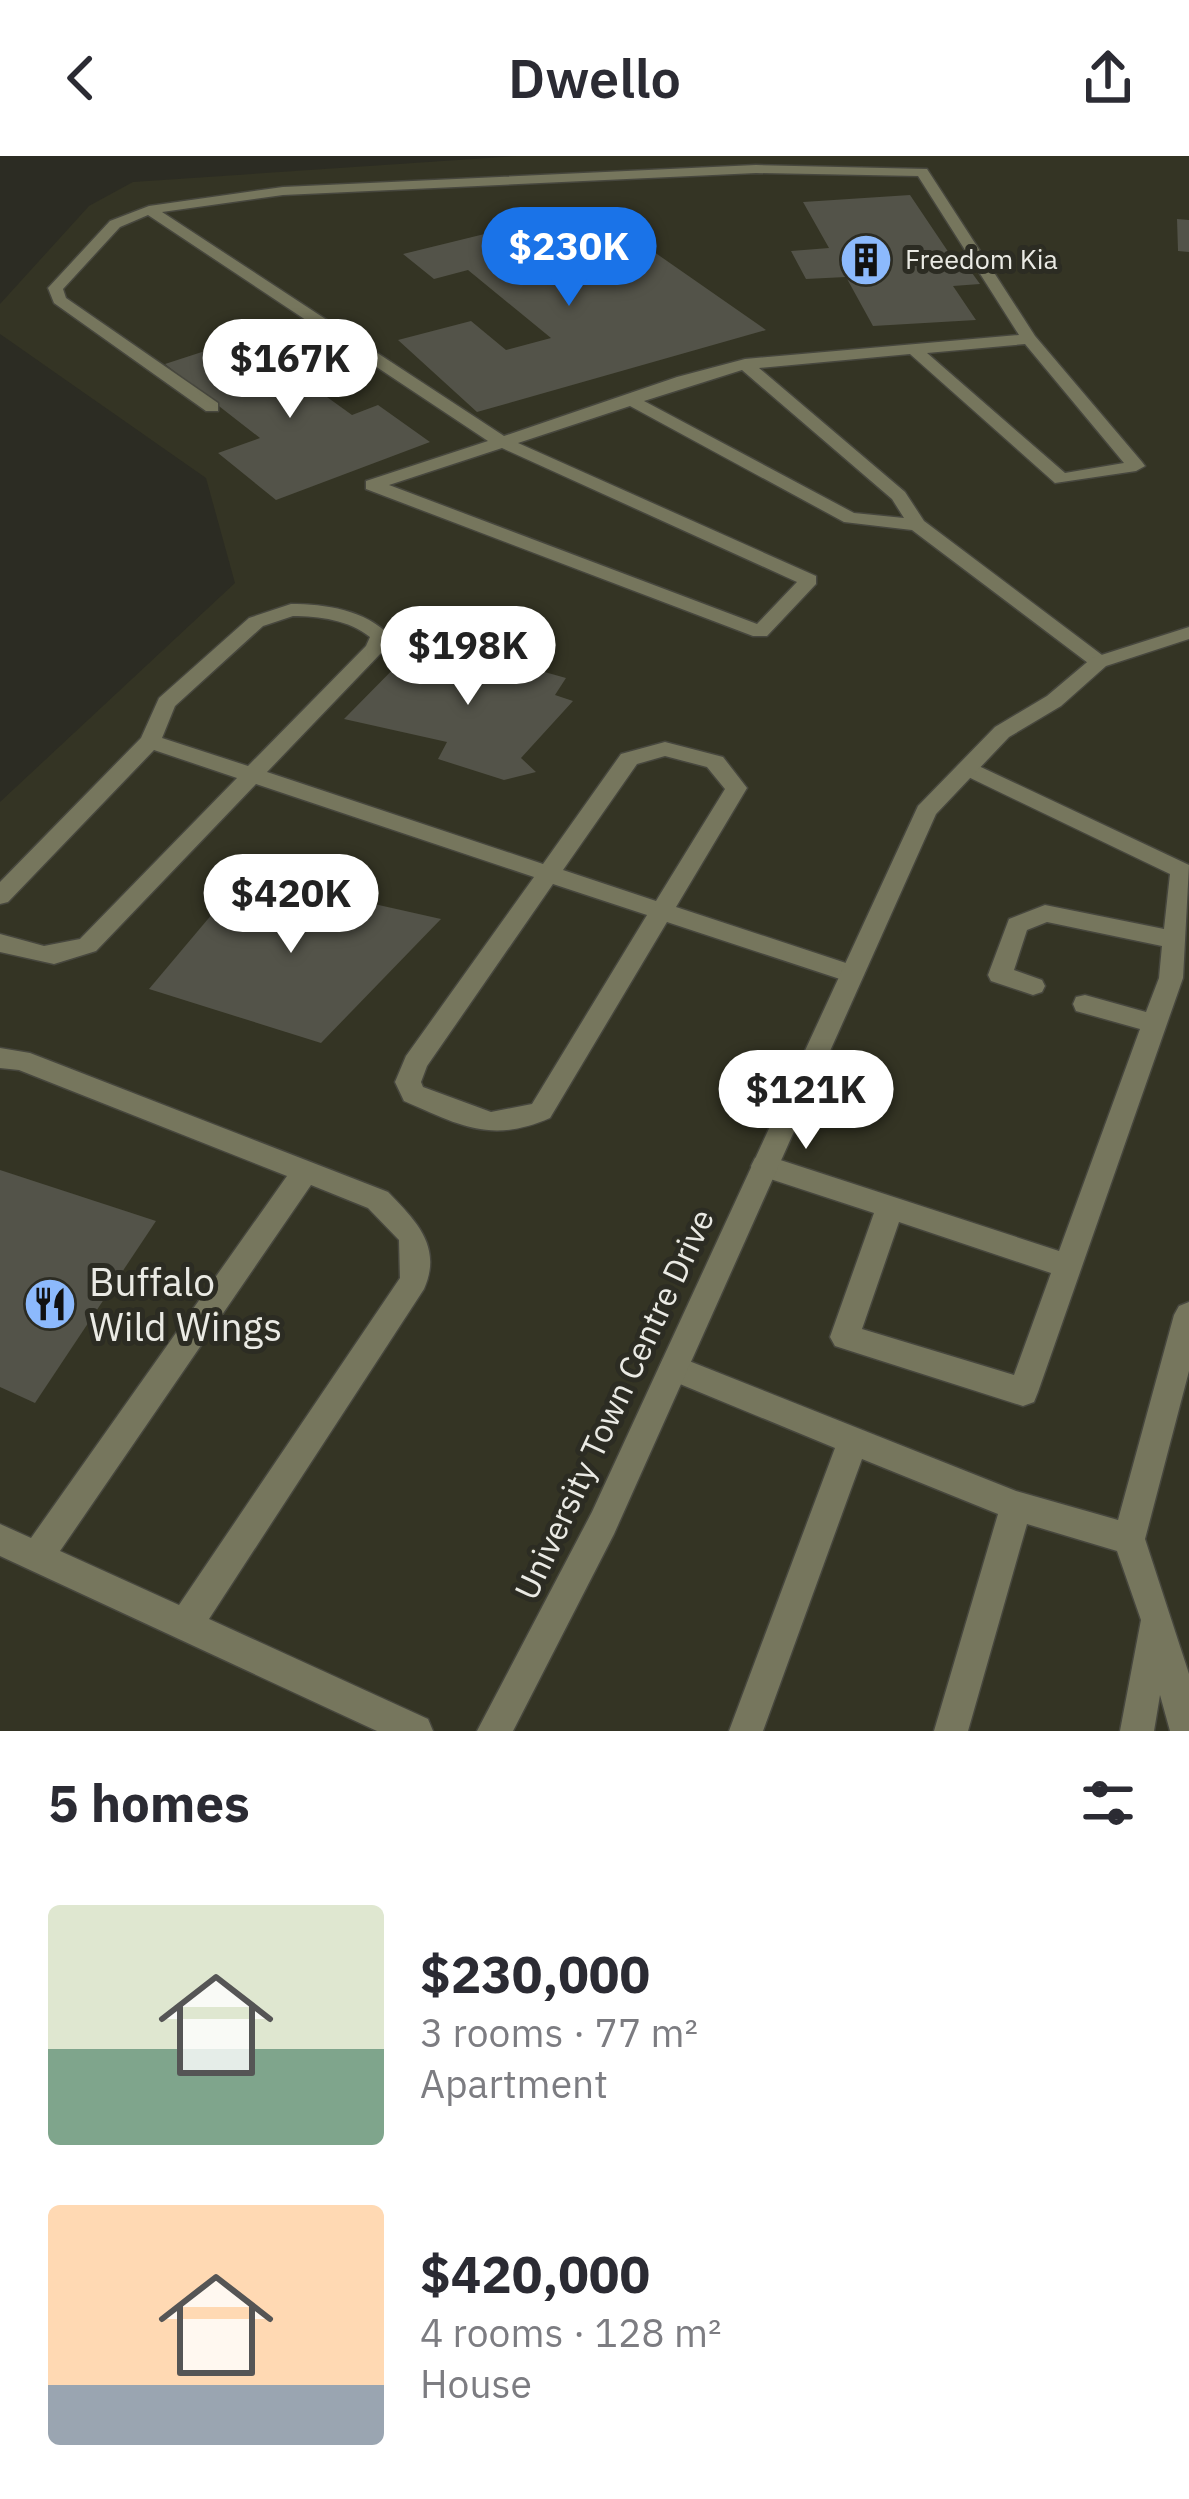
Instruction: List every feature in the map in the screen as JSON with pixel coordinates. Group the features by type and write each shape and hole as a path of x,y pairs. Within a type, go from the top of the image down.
{"street":[{"path":"212,407 59,300 56,288 116,224 149,210 284,191 477,181 756,169 922,172 1029,339 1136,466 1061,479 913,350"},
{"path":"149,210 498,440 809,580 760,632 371,485 498,440 632,400 683,380 745,364 1029,339"},
{"path":"745,364 899,496 916,526 1099,662"},
{"path":"632,400 850,518 916,526"},
{"path":"0,896 150,741 166,703 256,622 291,610 317,610 366,624 380,636 375,648 88,945 64,957 40,958 0,943"},
{"name":"University Town Centre Drive","path":"494,1731 603,1523 926,811 1002,732 1054,701 1099,662 1189,633"},
{"path":"150,741 852,974"},
{"path":"665,749 715,763 736,788 661,911 541,1112 521,1122 494,1126 412,1094 408,1082 416,1064 629,759 665,749"},
{"path":"889,1210 845,1337 1023,1392 1171,978 1186,873 968,769"},
{"path":"1034,986 1000,975 1017,925 1045,913 1175,940"},
{"path":"1085,1004 1154,1024"},
{"path":"0,1058 21,1060 378,1200 412,1236 414,1280 186,1624"},
{"path":"765,1166 1068,1266"},
{"path":"37,1557 305,1172"},
{"path":"1187,1731 1157,1617 1130,1539 1189,1315"},
{"path":"674,1368 1016,1506 1130,1539"},
{"path":"746,1731 853,1441"},
{"path":"950,1731 1016,1506"},
{"path":"0,1540 416,1731"},
{"path":"1137,1731 1157,1617"}],"shaded area":[{"path":"517,156 1189,156 1189,1731 0,1731 0,802 235,583 206,478 0,334 0,304 89,206 133,182"}],"building":[{"name":"Freedom Kia","path":"910,195 949,253 932,254 941,267 967,266 980,284 953,286 976,320 873,326 846,277 806,279 791,251 829,248 803,202"},
{"path":"591,208 766,330 477,412 398,340 471,321 506,350 551,338 468,270 434,279 403,254"},
{"path":"1177,219 1189,220 1189,252 1178,251"},
{"path":"245,338 352,415 378,405 430,442 276,500 218,453 260,438 165,364"},
{"path":"451,646 566,678 555,695 573,701 521,758 536,772 504,780 438,759 447,742 344,719 413,649 444,658"},
{"path":"245,875 441,919 321,1043 149,989"},
{"name":"Buffalo Wild Wings","path":"0,1170 156,1221 35,1403 0,1387"}],"place":[{"name":"Freedom Kia","path":"866,260"},
{"name":"Buffalo Wild Wings","path":"50,1304"}]}
